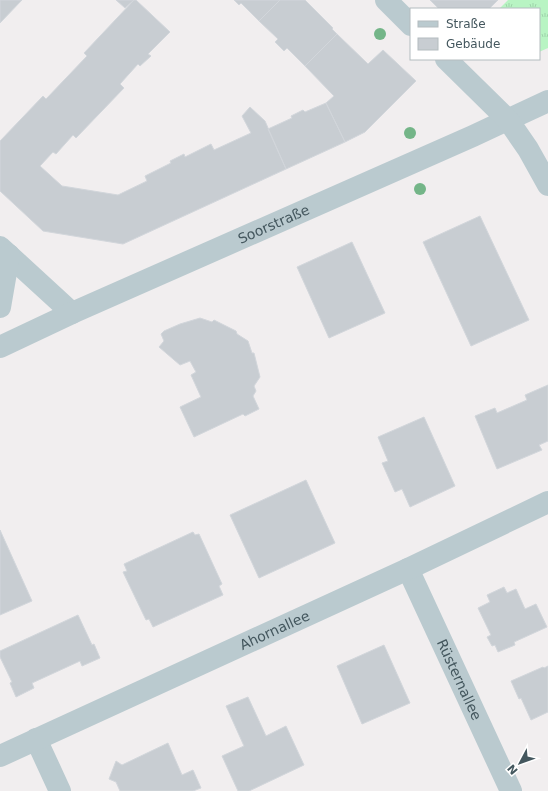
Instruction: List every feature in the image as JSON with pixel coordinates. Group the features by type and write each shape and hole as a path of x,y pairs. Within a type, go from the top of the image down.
{"street":[{"path":"386,0 410,24"},
{"path":"447,60 508,120 528,149 548,185"},
{"name":"Soorstraße","path":"0,347 72,313 548,101"},
{"path":"5,251 72,313"},
{"path":"0,307 5,251"},
{"name":"Ahornallee","path":"0,756 548,502"},
{"name":"Rüsternallee","path":"408,568 511,791"},
{"path":"36,739 60,791"}],"green space":[{"path":"508,0 548,0 548,48 540,52 540,8 500,8"}],"building":[{"path":"0,0 22,0 0,23"},
{"path":"116,0 134,0 125,8"},
{"path":"134,0 136,0 170,32 148,54 151,56 140,66 138,64 120,84 124,88 76,138 73,135 56,154 53,152 40,166 62,186 118,195 147,181 145,176 171,163 170,161 184,154 185,157 211,144 214,150 251,133 242,116 250,107 265,121 286,169 123,244 43,231 0,191 0,141 43,96 46,99 87,56 84,53"},
{"path":"234,0 280,0 259,21 241,3 239,5"},
{"path":"280,0 305,0 337,34 305,66 287,48 284,51 275,42 278,39 259,21"},
{"path":"430,0 498,0 490,8 438,8"},
{"path":"337,34 368,64 383,50 416,81 365,132 345,142 326,103 334,96 305,66"},
{"path":"326,103 345,142 286,169 268,129 292,118 291,116 303,110 305,112"},
{"path":"480,216 529,320 471,346 423,242"},
{"path":"352,242 385,313 329,338 297,267"},
{"path":"200,318 212,322 214,320 236,331 237,334 248,341 252,353 254,353 260,377 254,386 256,391 253,396 259,409 245,416 243,414 194,437 180,407 201,397 191,375 196,372 190,361 180,365 159,347 164,341 161,334 164,331"},
{"path":"548,385 548,441 539,445 542,450 497,469 475,416 495,408 497,413 527,400 525,395"},
{"path":"424,417 455,486 410,507 402,489 395,492 382,463 388,461 378,437"},
{"path":"306,480 335,543 259,578 230,515"},
{"path":"0,530 32,601 0,615"},
{"path":"193,532 195,535 199,534 222,584 219,586 223,595 153,627 149,619 146,620 123,572 127,571 124,564"},
{"path":"504,587 507,593 516,589 525,609 536,604 547,627 514,642 515,645 498,652 495,645 492,646 487,637 491,635 478,608 490,602 487,595"},
{"path":"78,615 92,645 94,644 100,658 82,666 80,661 32,683 34,688 16,697 10,683 12,682 0,657 0,651"},
{"path":"384,645 410,703 362,724 337,666"},
{"path":"548,666 548,712 531,720 511,681"},
{"path":"248,697 266,736 286,726 304,765 249,791 238,791 222,756 244,746 226,706"},
{"path":"168,743 182,775 193,770 201,788 193,791 120,791 116,782 109,779 116,761 122,765"}]}
